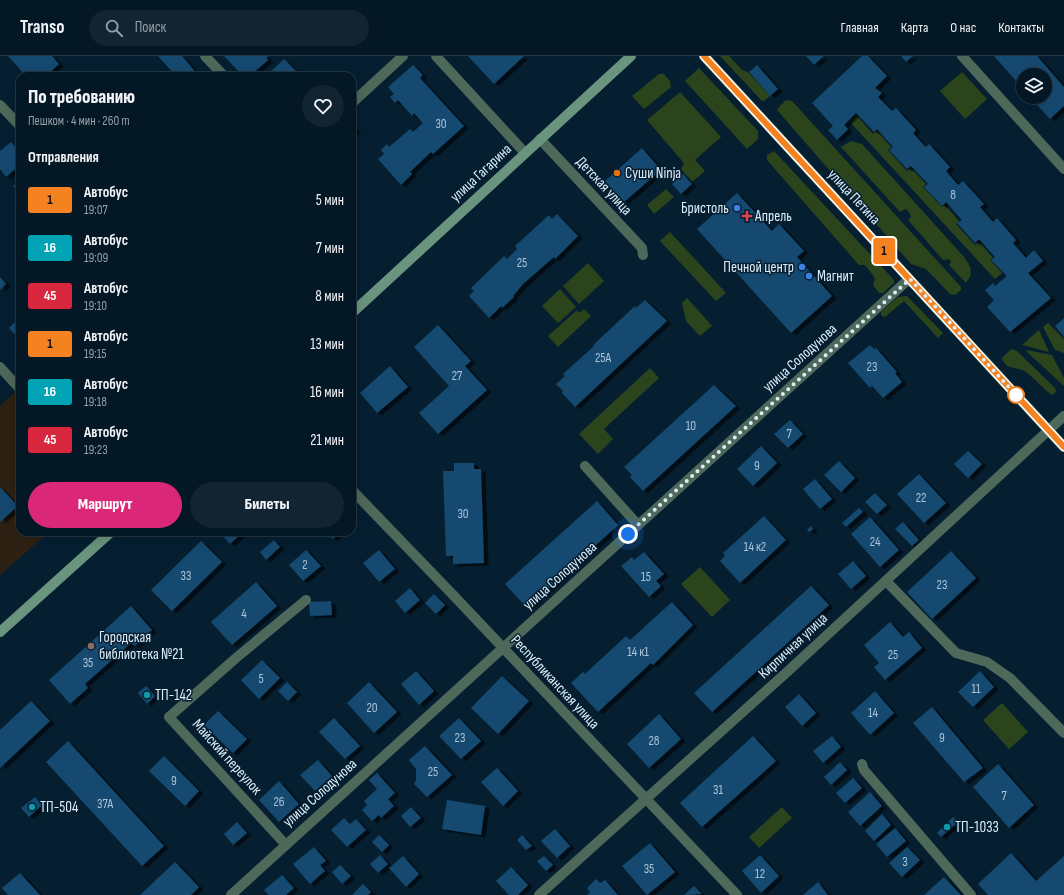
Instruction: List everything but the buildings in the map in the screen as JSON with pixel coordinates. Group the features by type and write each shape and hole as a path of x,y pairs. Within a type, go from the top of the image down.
{"main road":[{"name":"улица Гагарина","path":"356,309 631,56"},
{"name":"улица Петина","path":"704,56 1064,447"},
{"path":"0,632 107,536"}],"street":[{"path":"206,56 220,72"},
{"path":"356,99 403,56"},
{"path":"436,56 525,153"},
{"path":"962,56 1064,169"},
{"path":"0,105 16,122"},
{"name":"Детская улица","path":"540,139 642,248 643,255"},
{"name":"улица Солодунова","path":"231,895 910,279"},
{"path":"0,367 16,385"},
{"name":"Кирпичная улица","path":"540,895 596,842 646,800 886,581 1050,431 1064,416"},
{"path":"585,466 638,525"},
{"name":"Республиканская улица","path":"356,494 736,895"},
{"path":"886,581 956,653 986,662 1010,678 1064,733"},
{"name":"Майский переулок","path":"286,845 170,717 236,658 306,600"},
{"path":"862,764 864,770 897,810 971,895"}],"shaded area":[{"path":"16,391 16,536 44,536 0,575 0,406"}],"green space":[{"path":"720,56 729,56 742,70 748,72 770,96 762,101"},
{"path":"699,68 758,131 758,139 747,149 685,81"},
{"path":"962,72 987,99 965,119 940,91"},
{"path":"659,74 664,74 670,81 671,87 644,109 632,96"},
{"path":"680,92 721,137 695,160 705,171 692,182 681,169 684,163 647,120"},
{"path":"786,100 792,101 961,287 961,290 955,295 950,294 926,269 911,264 777,110"},
{"path":"857,116 873,134 877,131 891,147 888,150 907,171 911,168 926,184 923,187 942,207 945,205 959,221 956,224 975,245 979,242 993,258 990,260 1002,273 995,279 850,122"},
{"path":"851,141 862,144 965,258 970,267 971,275 966,283 949,265 951,262 949,259 943,260 908,220 911,217 909,212 905,209 900,212 841,147"},
{"path":"774,151 894,280 894,283 883,293 879,293 873,285 875,278 865,265 859,265 767,160 767,155"},
{"path":"666,189 674,197 654,214 647,205"},
{"path":"670,232 726,293 716,301 660,241"},
{"path":"588,263 604,281 579,304 563,286"},
{"path":"560,289 576,307 558,323 542,306"},
{"path":"907,296 943,333 938,338 904,301 886,316 884,317 881,315 881,312 898,297"},
{"path":"687,298 712,326 700,336 686,321 682,303"},
{"path":"584,309 591,316 558,347 548,336 577,310 579,313"},
{"path":"1048,323 1064,339 1064,353 1055,350 1043,327"},
{"path":"1039,330 1049,352 1022,345"},
{"path":"1011,349 1017,351 1055,388 1056,392 1052,395 1050,394 1023,370 1006,365 1002,358"},
{"path":"1026,351 1052,355 1064,378 1064,386"},
{"path":"650,368 659,378 604,429 613,439 598,454 579,434"},
{"path":"700,567 730,600 712,617 681,584"},
{"path":"1002,703 1028,732 1009,749 983,720"},
{"path":"782,807 792,818 759,848 749,837"}],"bus line":[{"name":"1","path":"704,56 1064,447"}],"place":[{"name":"Суши Ninja","path":"617,173"},
{"name":"Бристоль","path":"737,208"},
{"name":"Апрель","path":"747,216"},
{"name":"Печной центр","path":"802,267"},
{"name":"Магнит","path":"809,276"},
{"name":"Городская библиотека №21","path":"91,646"},
{"name":"ТП-142","path":"147,695"},
{"name":"ТП-504","path":"32,807"},
{"name":"ТП-1033","path":"947,827"}],"route":[{"path":"628,534 910,279 1016,395"}]}
